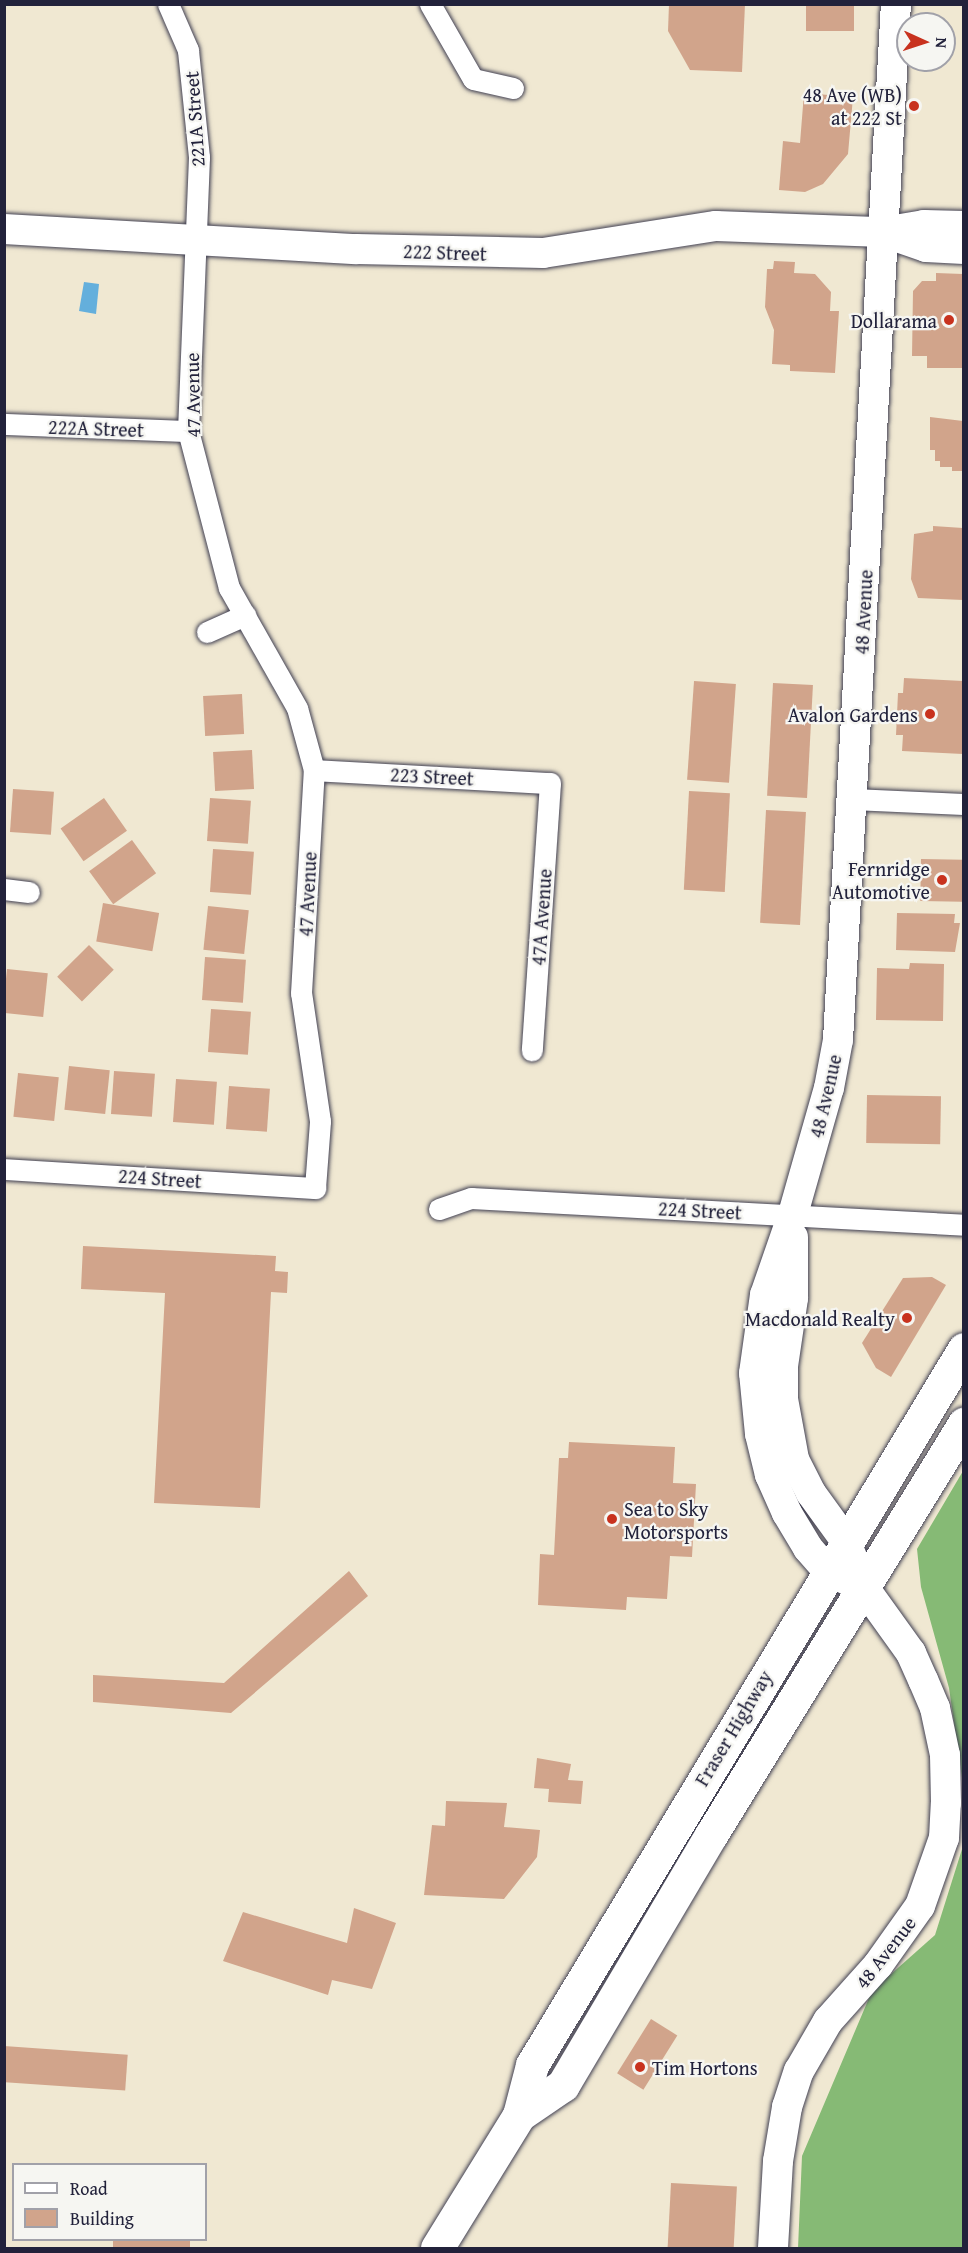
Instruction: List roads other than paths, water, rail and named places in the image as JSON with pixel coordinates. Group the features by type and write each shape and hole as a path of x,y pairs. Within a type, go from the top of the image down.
{"main road":[{"name":"48 Avenue","path":"865,1589 827,1570 808,1548 783,1503 770,1475 755,1405 754,1373 765,1295 793,1214 834,1066 852,799 896,4"},
{"name":"222 Street","path":"4,229 453,253 543,253 736,225 883,232 924,225 963,226"},
{"name":"222 Street","path":"883,232 926,247 963,249"},
{"name":"48 Avenue","path":"773,2248 778,2161 799,2071 828,2021 878,1965 915,1914 935,1871 944,1838 945,1755 935,1708 911,1653 865,1589 845,1540 811,1492 794,1459 787,1425 783,1366 793,1298 793,1214"},
{"name":"Fraser Highway","path":"437,2248 519,2115 532,2065 845,1540 963,1349"},
{"name":"Fraser Highway","path":"519,2115 563,2085 711,1835 865,1589 963,1424"}],"street":[{"name":"221A Street","path":"168,4 188,50 199,157 195,239"},
{"path":"429,4 472,79 513,88"},
{"name":"47 Avenue","path":"195,239 188,431 229,588 297,708 314,770 302,993 320,1121 315,1188"},
{"name":"222A Street","path":"4,424 188,431"},
{"path":"207,632 245,615"},
{"name":"223 Street","path":"314,770 550,783"},
{"name":"47A Avenue","path":"531,1050 550,783"},
{"path":"852,799 963,804"},
{"path":"4,889 29,892"},
{"name":"224 Street","path":"4,1168 315,1188"},
{"name":"224 Street","path":"439,1209 471,1198 963,1225"}],"water":[{"path":"84,282 99,284 96,314 79,311"}],"place":[{"name":"48 Ave (WB) at 222 St","path":"914,106"},
{"name":"Dollarama","path":"949,320"},
{"name":"Avalon Gardens","path":"930,714"},
{"name":"Fernridge Automotive","path":"942,880"},
{"name":"Macdonald Realty","path":"907,1318"},
{"name":"Sea to Sky Motorsports","path":"612,1519"},
{"name":"Tim Hortons","path":"640,2067"}]}
